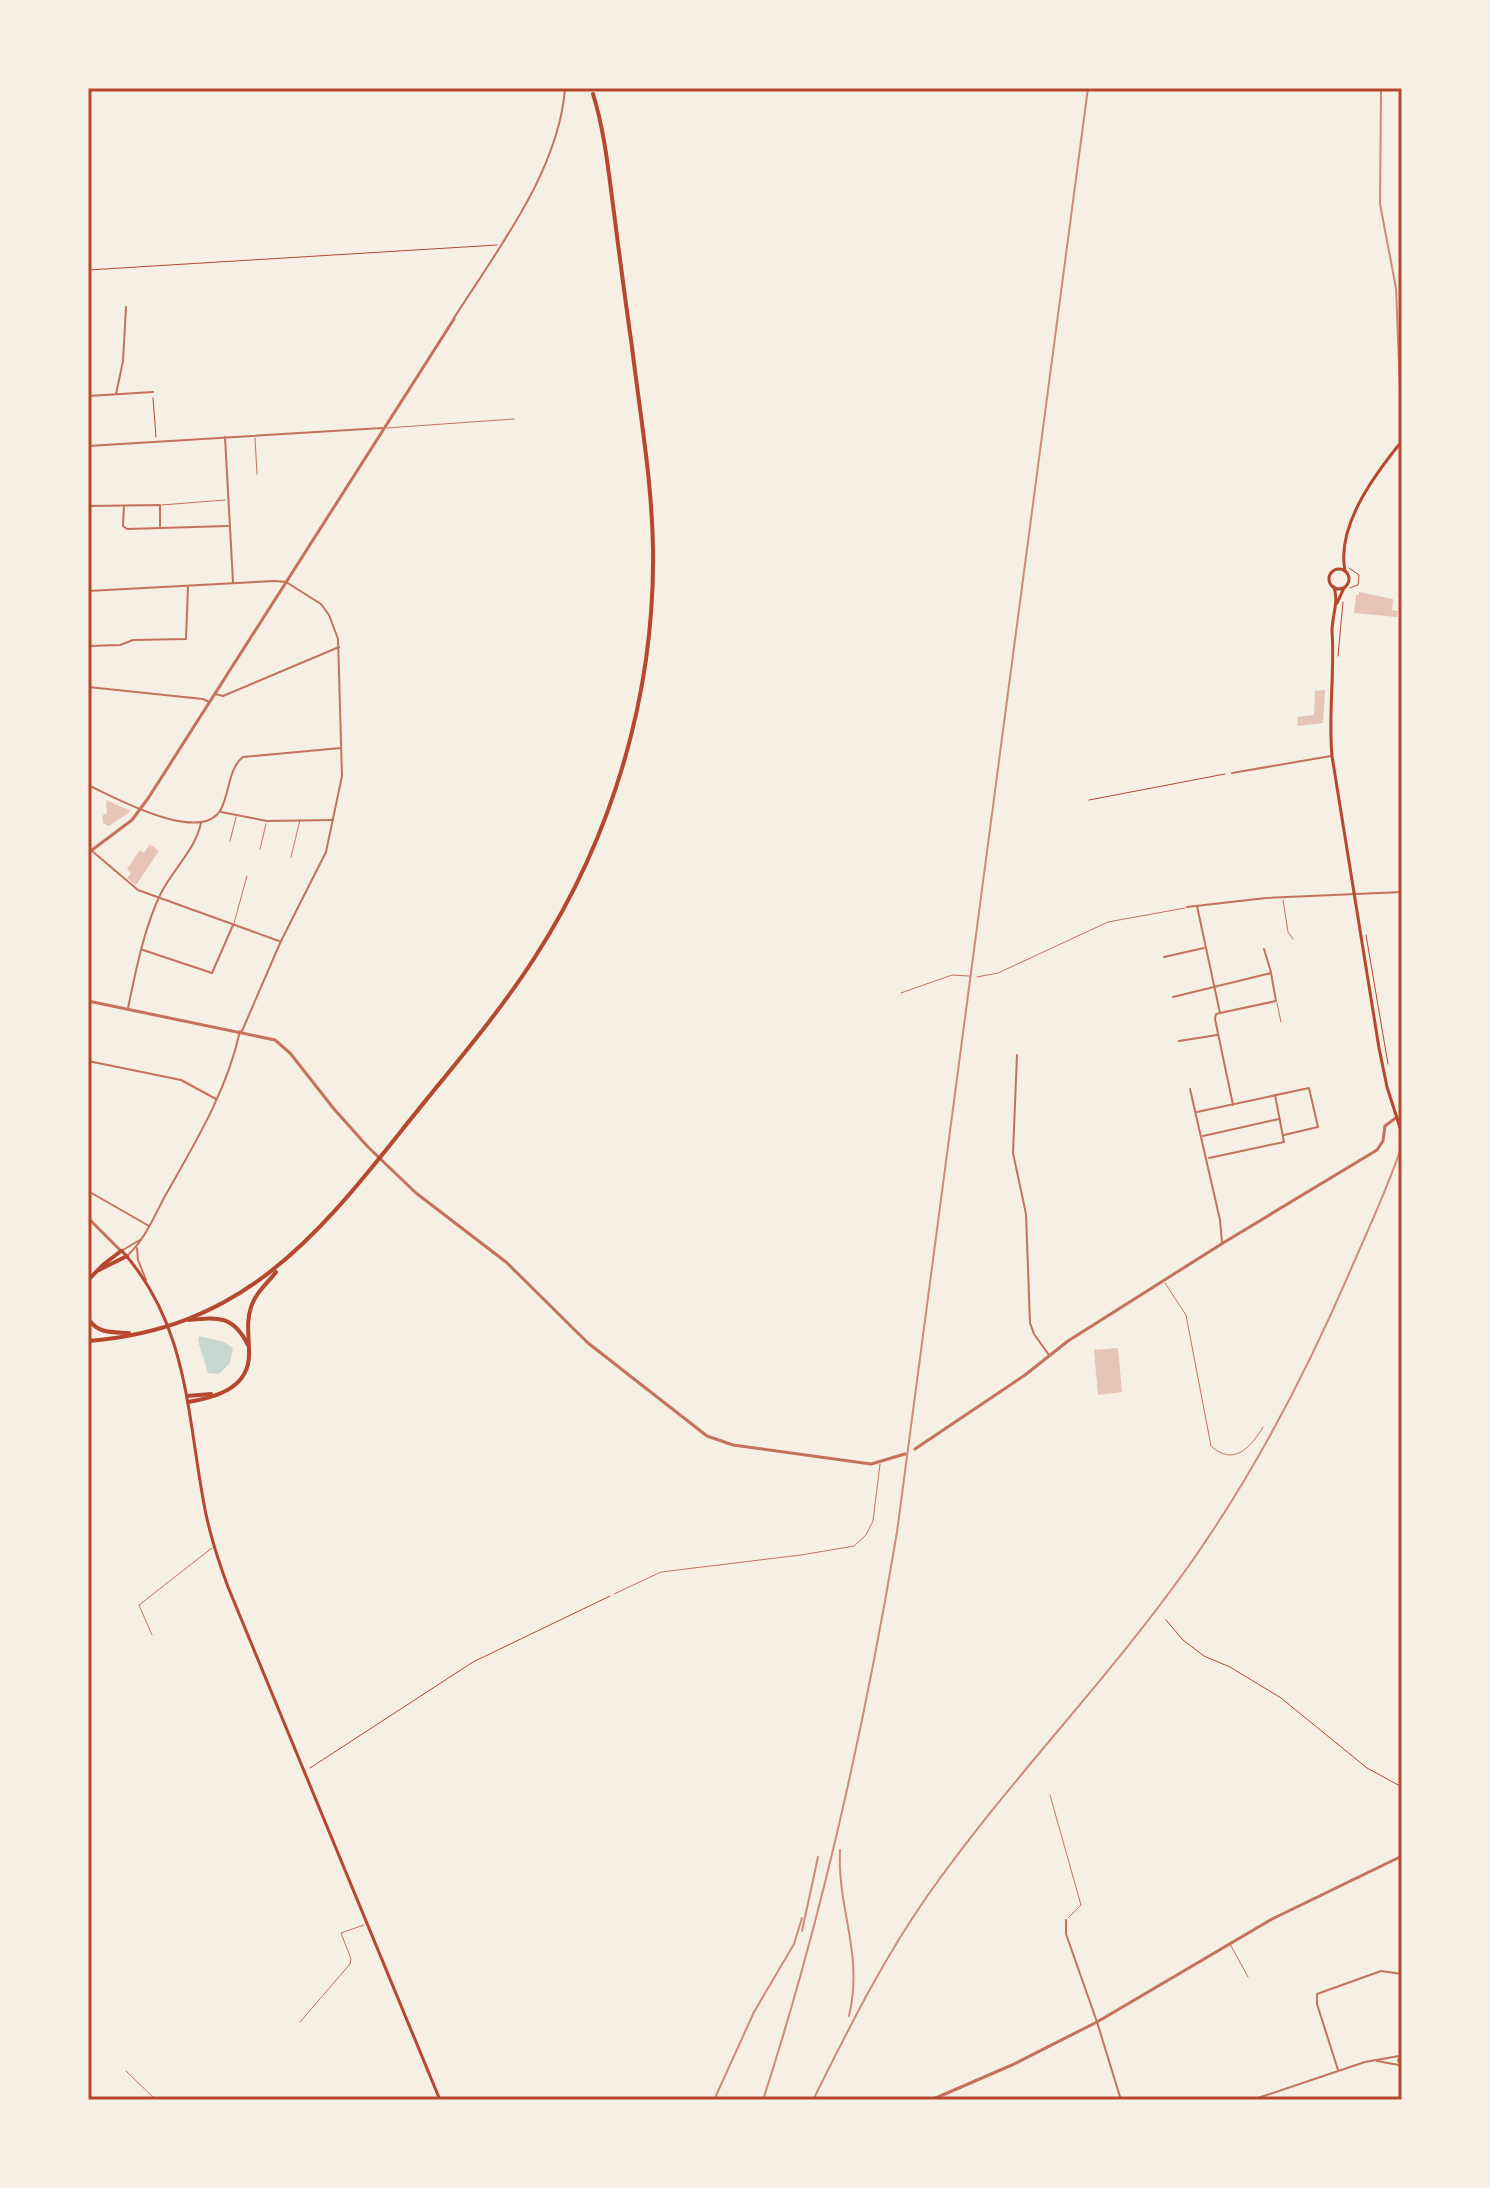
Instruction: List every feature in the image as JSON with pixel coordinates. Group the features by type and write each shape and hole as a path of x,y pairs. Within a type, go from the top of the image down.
{"highway":[{"path":"179,1322 240,1293 283,1263 314,1236 354,1191 536,956 579,879 612,800 638,705 651,606 652,516 606,154 593,94"},
{"path":"88,1280 121,1251"},
{"path":"97,1271 127,1256"},
{"path":"188,1399 217,1395 234,1387 243,1378 249,1361 248,1322 252,1306 260,1290 283,1263"},
{"path":"88,1341 207,1317 222,1319 239,1330 249,1347"},
{"path":"88,1319 104,1332 139,1333"}],"main road":[{"path":"1336,607 1349,580 1345,571 1351,523 1364,494 1402,441"},
{"path":"1346,560 1330,577 1336,607 1332,629 1335,640 1330,730 1332,756 1379,1048 1402,1134"},
{"path":"1335,570 1345,571"},
{"path":"1334,587 1345,590"},
{"path":"121,1251 149,1288 175,1341 212,1537 228,1587 440,2100"}],"street":[{"path":"281,941 133,886 90,852 120,830 141,809 454,319 535,188 559,125 565,88"},
{"path":"116,394 123,361 126,307"},
{"path":"88,396 153,392"},
{"path":"88,446 385,428"},
{"path":"225,437 233,583"},
{"path":"88,506 160,505 160,529"},
{"path":"124,506 124,528 229,526"},
{"path":"88,591 286,582 325,609 340,647 342,776 326,852 281,941 241,1031 218,1100 137,1247 127,1256"},
{"path":"88,646 120,645 133,640 186,639 188,586"},
{"path":"215,694 223,696 340,647"},
{"path":"88,687 203,699 210,703"},
{"path":"88,785 141,809 176,820 201,823 220,812 234,767 243,757 341,748"},
{"path":"1232,773 1332,756"},
{"path":"220,812 267,821 334,820"},
{"path":"128,1009 159,897 196,843 201,823"},
{"path":"1187,907 1283,897 1402,892"},
{"path":"1197,906 1220,1013"},
{"path":"142,950 212,973 234,923"},
{"path":"1164,957 1205,948"},
{"path":"1233,1105 1215,1016 1276,1001 1264,949"},
{"path":"1173,997 1271,973"},
{"path":"88,1001 275,1040 393,1172 506,1262 588,1343 707,1436 733,1445 880,1464 905,1454"},
{"path":"1179,1041 1218,1035"},
{"path":"1017,1055 1013,1153 1026,1214 1030,1323 1049,1356"},
{"path":"88,1061 181,1080 218,1100"},
{"path":"1197,1112 1306,1088 1312,1092 1318,1127 1284,1135"},
{"path":"1190,1089 1208,1158 1223,1243"},
{"path":"1208,1158 1281,1143 1284,1135 1275,1095"},
{"path":"915,1449 1164,1280 1377,1150 1383,1141 1385,1126 1397,1117"},
{"path":"1202,1136 1280,1119"},
{"path":"88,1191 149,1226"},
{"path":"88,1218 121,1251 141,1239"},
{"path":"137,1247 138,1260 149,1288"},
{"path":"931,2100 1012,2065 1097,2022 1272,1919 1402,1856"},
{"path":"1066,1920 1066,1934 1121,2100"},
{"path":"1338,2070 1317,2004 1317,1994 1381,1971 1402,1974"},
{"path":"1252,2100 1338,2070 1376,2060 1401,2055 1400,2067 1376,2060"}],"lane":[{"path":"385,428 514,419"},
{"path":"255,436 257,474"},
{"path":"160,505 228,500"},
{"path":"230,841 236,817"},
{"path":"291,857 300,820"},
{"path":"260,849 267,821"},
{"path":"234,923 247,876"},
{"path":"1283,897 1288,932 1293,939"},
{"path":"977,977 998,973 1108,922 1187,907"},
{"path":"901,993 952,975 969,976"},
{"path":"1276,1001 1281,1022"},
{"path":"1204,1182 1212,1180"},
{"path":"1208,1202 1216,1200"},
{"path":"1212,1222 1220,1220"},
{"path":"1164,1280 1186,1315 1211,1446 1226,1454 1242,1453 1253,1444 1263,1427"},
{"path":"614,1594 661,1572 854,1546 866,1535 873,1521 880,1464"},
{"path":"152,1635 139,1605 214,1546"},
{"path":"1050,1795 1081,1905 1066,1920"},
{"path":"300,2022 350,1964 341,1933 366,1925"},
{"path":"1229,1943 1248,1977"},
{"path":"126,2071 156,2100"}],"path":[{"path":"88,270 499,246"},
{"path":"153,392 156,442"},
{"path":"1338,656 1345,590 1358,585 1359,575 1353,572 1346,560"},
{"path":"1089,800 1232,773"},
{"path":"1364,924 1390,1072"},
{"path":"304,1772 473,1662 614,1594"},
{"path":"1166,1620 1183,1640 1204,1656 1230,1667 1281,1698 1367,1768 1402,1787"}],"shaded area":[{"path":"199,1336 224,1342 233,1348 230,1363 219,1374 208,1373"}],"building":[{"path":"1359,592 1393,599 1392,610 1398,611 1397,617 1354,613"},
{"path":"1325,690 1323,723 1298,726 1297,717 1314,715 1315,691"},
{"path":"106,800 131,811 109,826 103,823 102,816 107,813"},
{"path":"150,844 159,851 136,885 127,878 131,873 127,869 140,850 144,853"},
{"path":"1118,1348 1122,1392 1098,1395 1094,1350"}],"tram line":[{"path":"1400,366 1402,106"}],"railway":[{"path":"763,2100 805,1960 840,1819 871,1676 897,1532 1088,88"},
{"path":"1381,88 1380,204 1396,288 1402,441"},
{"path":"813,2100 881,1970 928,1895 959,1852 1159,1607 1238,1492 1319,1341 1380,1204 1402,1145"},
{"path":"840,1850 842,1892 854,1972 849,2016"},
{"path":"802,1931 818,1857"},
{"path":"714,2100 754,2012 794,1944 802,1918"}]}
